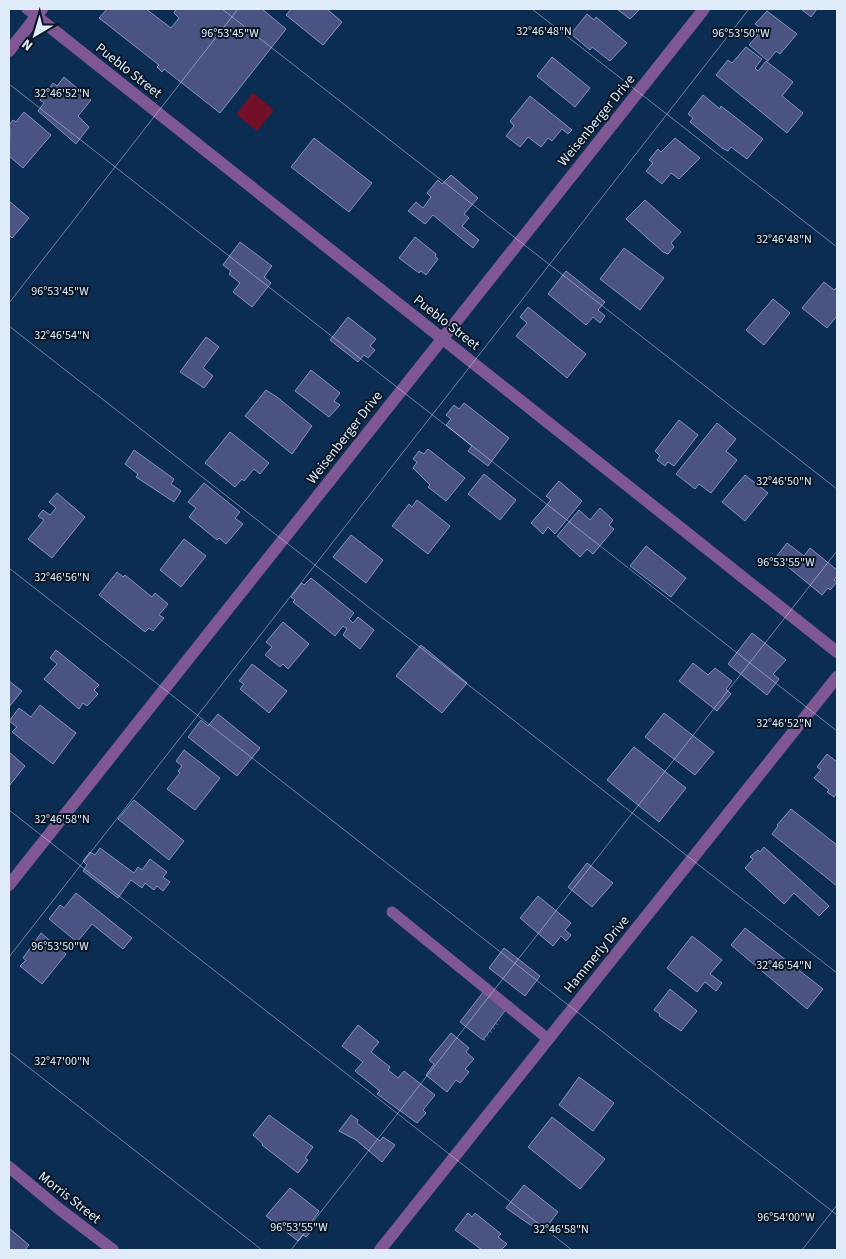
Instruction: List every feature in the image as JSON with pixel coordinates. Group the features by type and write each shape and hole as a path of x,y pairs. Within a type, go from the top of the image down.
{"street":[{"name":"Weisenberger Drive","path":"9,885 704,9"},
{"name":"Pueblo Street","path":"35,11 837,652"},
{"path":"9,51 35,11"},
{"name":"Hammerly Drive","path":"380,1250 837,677"},
{"name":"Morris Street","path":"9,1167 113,1250"}],"lane":[{"path":"392,912 548,1039"}],"path":[{"path":"484,1040 501,1018 512,1010"}],"shaded area":[{"path":"253,93 274,110 257,131 236,114"}],"building":[{"path":"107,9 146,9 171,28 179,18 174,13 176,9 262,9 286,29 220,113 164,69 162,72 157,67 159,65 99,18"},
{"path":"291,9 327,9 342,22 323,45 286,15"},
{"path":"617,9 640,9 630,19"},
{"path":"801,9 817,9 811,17"},
{"path":"767,11 797,34 780,54 776,51 768,61 749,45 758,35 755,32 759,27 755,24"},
{"path":"587,14 594,20 596,17 627,43 610,61 592,47 590,50 571,34"},
{"path":"746,47 762,59 755,68 758,71 766,61 793,82 782,96 803,113 787,133 716,75 728,60 732,63"},
{"path":"552,57 590,88 575,107 537,76"},
{"path":"64,77 91,100 78,116 89,127 76,144 38,111 44,103 40,100 53,83 57,86"},
{"path":"703,95 720,109 721,106 763,139 747,159 731,147 728,151 722,148 690,122 693,118 688,114"},
{"path":"530,96 572,130 568,134 562,129 552,141 548,138 541,147 528,137 520,147 506,136 514,126 510,121"},
{"path":"24,112 51,135 23,168 9,156 9,125 13,120 16,122"},
{"path":"314,138 372,183 349,212 291,167"},
{"path":"675,138 700,158 679,179 671,173 662,184 646,171 653,163 649,160 658,149 661,152"},
{"path":"451,175 478,198 464,214 469,218 462,226 479,240 473,248 433,215 425,224 408,211 416,202 423,208 431,197 427,193 438,180 442,184"},
{"path":"645,200 681,232 671,243 674,247 668,254 663,252 626,219"},
{"path":"9,201 29,218 12,238 9,235"},
{"path":"415,237 436,254 435,256 438,259 426,275 421,271 419,273 399,258"},
{"path":"240,242 272,266 264,277 271,283 252,307 233,292 240,283 229,274 231,271 223,265"},
{"path":"624,248 664,278 640,310 600,279"},
{"path":"566,271 605,302 598,310 605,316 600,323 593,317 586,325 548,294"},
{"path":"824,282 834,290 837,287 837,316 827,328 802,308"},
{"path":"773,299 790,313 764,345 746,330"},
{"path":"528,307 586,354 567,378 516,336 527,323 520,317"},
{"path":"348,317 376,339 370,346 375,350 368,358 364,355 358,362 330,340"},
{"path":"206,337 219,347 203,368 213,376 204,388 180,372"},
{"path":"311,370 340,393 334,401 340,405 329,417 295,391"},
{"path":"266,390 312,426 292,454 245,416"},
{"path":"464,403 509,438 488,466 468,451 472,446 446,425 451,419 446,415 454,405 459,409"},
{"path":"679,420 698,435 674,466 668,462 665,466 657,460 660,456 655,451"},
{"path":"717,423 736,439 726,451 737,460 711,493 699,484 695,489 676,474"},
{"path":"230,432 269,463 260,474 254,469 244,481 242,479 235,487 205,463"},
{"path":"428,449 465,478 446,501 428,487 430,485 413,468 417,462 413,459 419,451 424,454"},
{"path":"134,450 174,479 171,484 181,491 174,502 136,477 138,474 125,464"},
{"path":"484,474 516,500 500,520 468,494"},
{"path":"745,475 768,493 745,521 722,502"},
{"path":"559,481 582,501 555,534 548,527 543,534 531,523 551,500 546,496"},
{"path":"204,483 240,512 235,518 243,524 226,544 219,538 217,540 189,517 196,508 188,502"},
{"path":"57,493 85,517 52,558 28,539 44,520 38,516 43,510 50,515 56,508 49,502"},
{"path":"417,500 450,526 428,554 392,526 409,504 412,507"},
{"path":"600,508 613,520 609,525 614,529 593,554 587,549 580,557 557,536 579,510 590,520"},
{"path":"351,535 383,560 366,583 333,557"},
{"path":"184,539 206,556 181,587 160,570"},
{"path":"787,543 804,556 810,548 837,570 837,576 834,580 837,582 830,590 828,588 822,595 776,557"},
{"path":"646,546 686,578 671,597 630,566"},
{"path":"117,572 123,577 125,575 152,597 155,593 168,604 159,615 164,618 153,631 149,628 145,632 99,595"},
{"path":"311,578 354,613 349,619 353,623 358,617 374,630 360,649 343,635 347,629 343,626 335,636 293,602 295,600 291,597 302,583 304,585"},
{"path":"283,622 309,644 288,669 283,664 280,667 265,655 272,647 266,642"},
{"path":"752,633 786,660 773,674 779,679 767,695 728,664"},
{"path":"421,645 467,683 442,713 396,676"},
{"path":"56,650 99,685 94,690 98,694 87,706 83,703 79,709 44,679 57,664 50,658"},
{"path":"693,663 708,675 715,668 732,681 726,689 731,694 717,711 679,681"},
{"path":"252,664 287,691 269,713 240,689 244,684 239,681"},
{"path":"9,681 22,691 9,707"},
{"path":"40,705 76,733 53,764 12,732 17,727 9,721 19,708 31,717"},
{"path":"664,713 714,752 695,775 645,737"},
{"path":"218,714 260,748 237,776 188,737 201,720 208,726"},
{"path":"634,747 686,788 659,822 607,780"},
{"path":"184,750 220,778 195,810 167,789 180,773 178,771 182,766 176,761"},
{"path":"9,752 25,766 9,786"},
{"path":"827,754 837,762 837,796 836,794 834,797 827,792 829,790 814,778 821,770 817,767"},
{"path":"134,800 184,841 169,860 118,819"},
{"path":"791,809 837,845 837,886 772,834"},
{"path":"764,847 829,906 819,916 794,893 784,904 745,868 753,859 750,857 758,850 760,852"},
{"path":"100,848 134,873 138,867 142,870 150,859 167,872 163,877 170,882 163,891 157,886 154,890 145,883 142,888 131,880 118,898 83,871 87,865 83,861 90,852 95,855"},
{"path":"587,863 613,883 592,907 568,887"},
{"path":"76,893 132,938 123,949 92,924 77,942 49,919 60,905 64,908"},
{"path":"538,896 571,923 565,930 571,935 566,941 561,936 553,946 520,918"},
{"path":"745,928 823,989 807,1009 731,945"},
{"path":"41,933 66,954 42,984 20,966 26,960 23,958"},
{"path":"692,936 722,960 710,974 722,983 716,991 705,982 697,992 667,968"},
{"path":"504,948 540,976 525,996 489,968"},
{"path":"670,989 697,1011 681,1031 659,1016 660,1014 654,1010"},
{"path":"484,991 507,1008 483,1040 460,1022"},
{"path":"358,1025 379,1042 371,1052 390,1067 388,1070 398,1078 404,1071 435,1095 423,1110 426,1113 417,1123 377,1094 380,1091 355,1071 363,1062 342,1046"},
{"path":"451,1033 469,1048 466,1052 474,1059 465,1069 469,1072 460,1083 456,1080 447,1092 426,1075 434,1064 429,1060"},
{"path":"579,1077 614,1103 593,1131 559,1105"},
{"path":"269,1115 313,1147 305,1158 308,1160 298,1173 262,1145 253,1135"},
{"path":"351,1115 358,1120 357,1123 380,1141 383,1137 395,1145 382,1162 356,1140 339,1131"},
{"path":"552,1117 605,1159 580,1189 528,1147"},
{"path":"524,1185 558,1212 542,1233 506,1208"},
{"path":"290,1188 319,1211 309,1226 313,1229 306,1237 303,1235 298,1241 266,1216"},
{"path":"468,1213 472,1217 475,1213 501,1234 498,1237 507,1244 501,1250 482,1250 455,1230"},
{"path":"9,1228 29,1245 25,1250 9,1250"}]}
